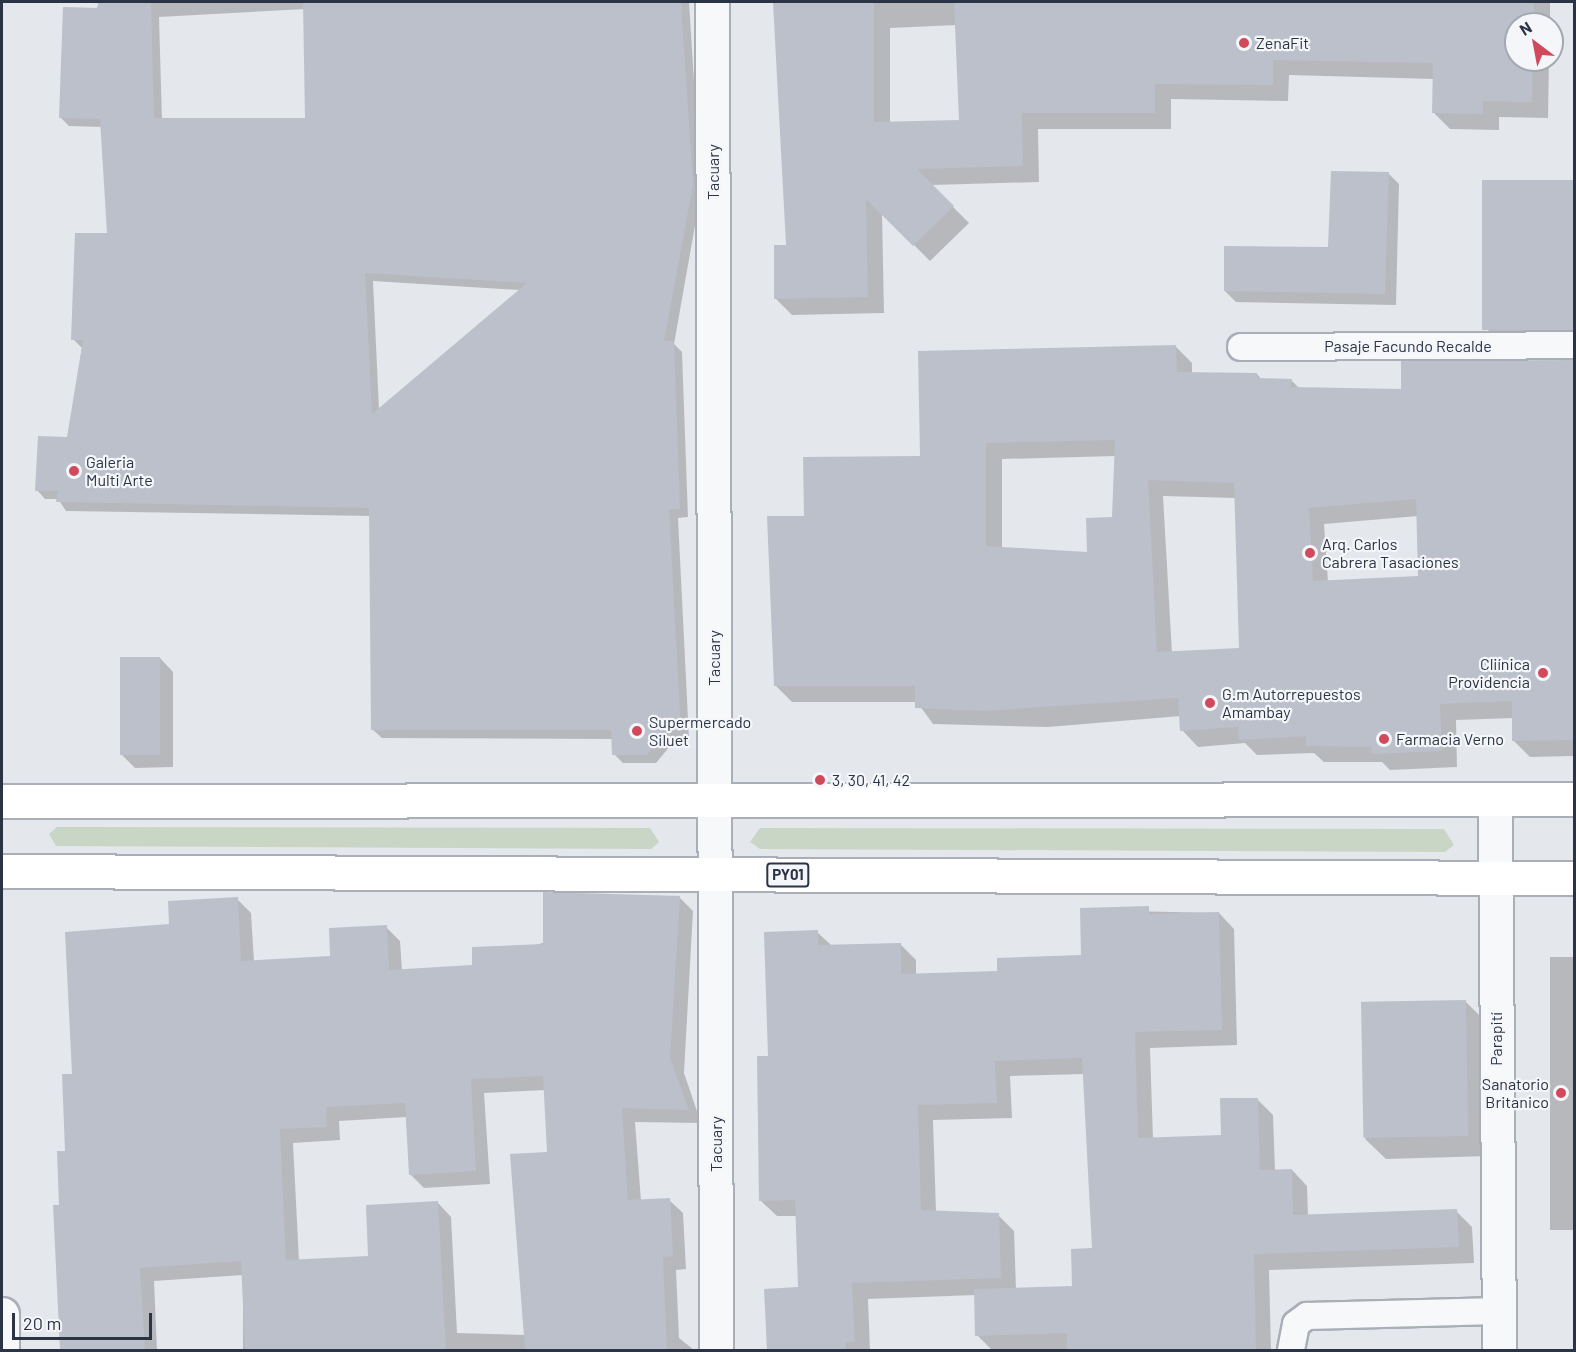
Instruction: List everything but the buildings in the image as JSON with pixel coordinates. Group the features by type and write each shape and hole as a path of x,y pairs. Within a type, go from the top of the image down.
{"main road":[{"path":"2,801 1575,799"},
{"name":"PY01","path":"2,871 1575,878"}],"street":[{"name":"Tacuary","path":"712,2 716,1350"},
{"name":"Parapití","path":"1495,799 1499,1350"},
{"path":"2,1314 2,1350"}],"lane":[{"name":"Pasaje Facundo Recalde","path":"1241,347 1575,345"},
{"path":"1291,1350 1296,1324 1306,1316 1498,1311"}],"green space":[{"path":"57,827 650,828 659,842 651,849 56,846 49,834"},
{"path":"760,828 1444,829 1454,845 1445,852 760,849 750,842"}],"place":[{"name":"ZenaFit","path":"1244,43"},
{"name":"Galeria Multi Arte","path":"74,471"},
{"name":"Arq. Carlos Cabrera Tasaciones","path":"1310,553"},
{"name":"Cliínica Providencia","path":"1543,673"},
{"name":"G.m Autorrepuestos Amambay","path":"1210,703"},
{"name":"Supermercado Siluet","path":"637,731"},
{"name":"Farmacia Verno","path":"1384,739"},
{"name":"3, 30, 41, 42","path":"820,780"},
{"name":"Sanatorio Britanico","path":"1561,1093"}]}
